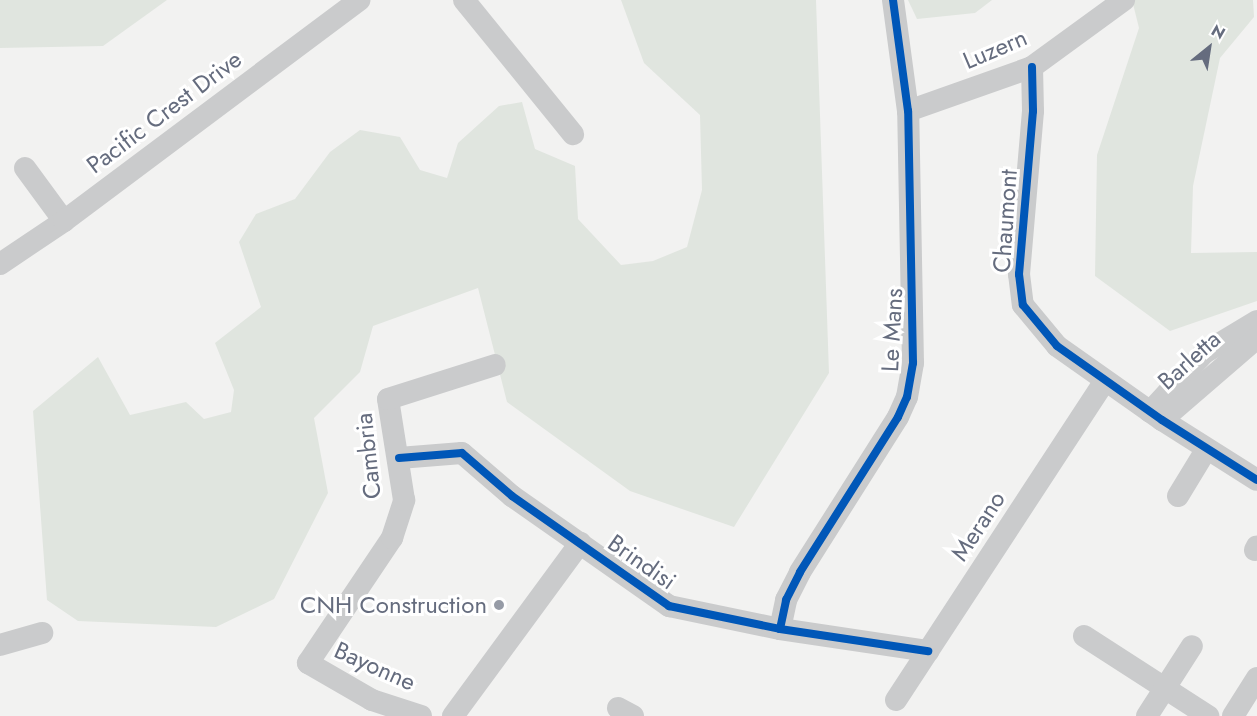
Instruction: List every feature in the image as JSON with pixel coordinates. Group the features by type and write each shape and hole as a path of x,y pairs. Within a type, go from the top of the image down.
{"street":[{"name":"Pacific Crest Drive","path":"0,264 64,221 358,0"},
{"path":"464,0 573,134"},
{"name":"Le Mans","path":"780,629 786,600 800,572 888,434 907,397 913,363 914,273 908,111 893,0"},
{"name":"Luzern","path":"908,111 1032,67 1124,0"},
{"name":"Chaumont","path":"1032,67 1033,111 1019,274 1023,304 1057,346 1206,450 1257,480"},
{"path":"25,168 64,221"},
{"name":"Barletta","path":"1156,416 1253,331"},
{"name":"Cambria","path":"308,663 392,538 404,500 388,399 495,365"},
{"name":"Merano","path":"896,700 1105,381"},
{"path":"1178,496 1206,450"},
{"name":"Brindisi","path":"399,458 462,453 512,496 669,606 780,629 928,651"},
{"path":"453,716 580,543"},
{"path":"0,645 42,633"},
{"path":"1084,636 1208,716"},
{"path":"1147,716 1192,646"},
{"name":"Bayonne","path":"308,663 372,700 421,716"},
{"path":"1244,708 1257,678"}],"shaded area":[{"path":"0,0 167,0 103,46 0,48"},
{"path":"621,0 816,0 829,373 734,527 630,491 507,402 478,288 373,326 360,372 314,418 328,493 274,599 216,627 78,621 47,600 33,411 98,357 130,415 186,402 204,419 231,412 234,390 215,343 261,307 239,242 256,214 295,199 330,152 360,130 400,137 420,170 447,178 458,143 499,106 522,102 535,149 575,166 578,219 621,265 653,261 687,247 702,190 700,115 644,63"},
{"path":"908,0 992,0 975,13 917,19"},
{"path":"1132,0 1253,0 1254,17 1220,58 1193,186 1191,253 1257,252 1257,301 1170,331 1095,276 1097,155 1139,28"}],"cycle path":[{"path":"780,629 786,600 800,572 898,417 907,397 913,363 908,111 893,0"},
{"path":"1032,67 1033,111 1019,274 1023,305 1057,346 1162,420 1257,480"},
{"path":"399,458 462,453 512,496 669,606 780,629 928,651"}],"place":[{"name":"CNH Construction","path":"499,605"}]}
